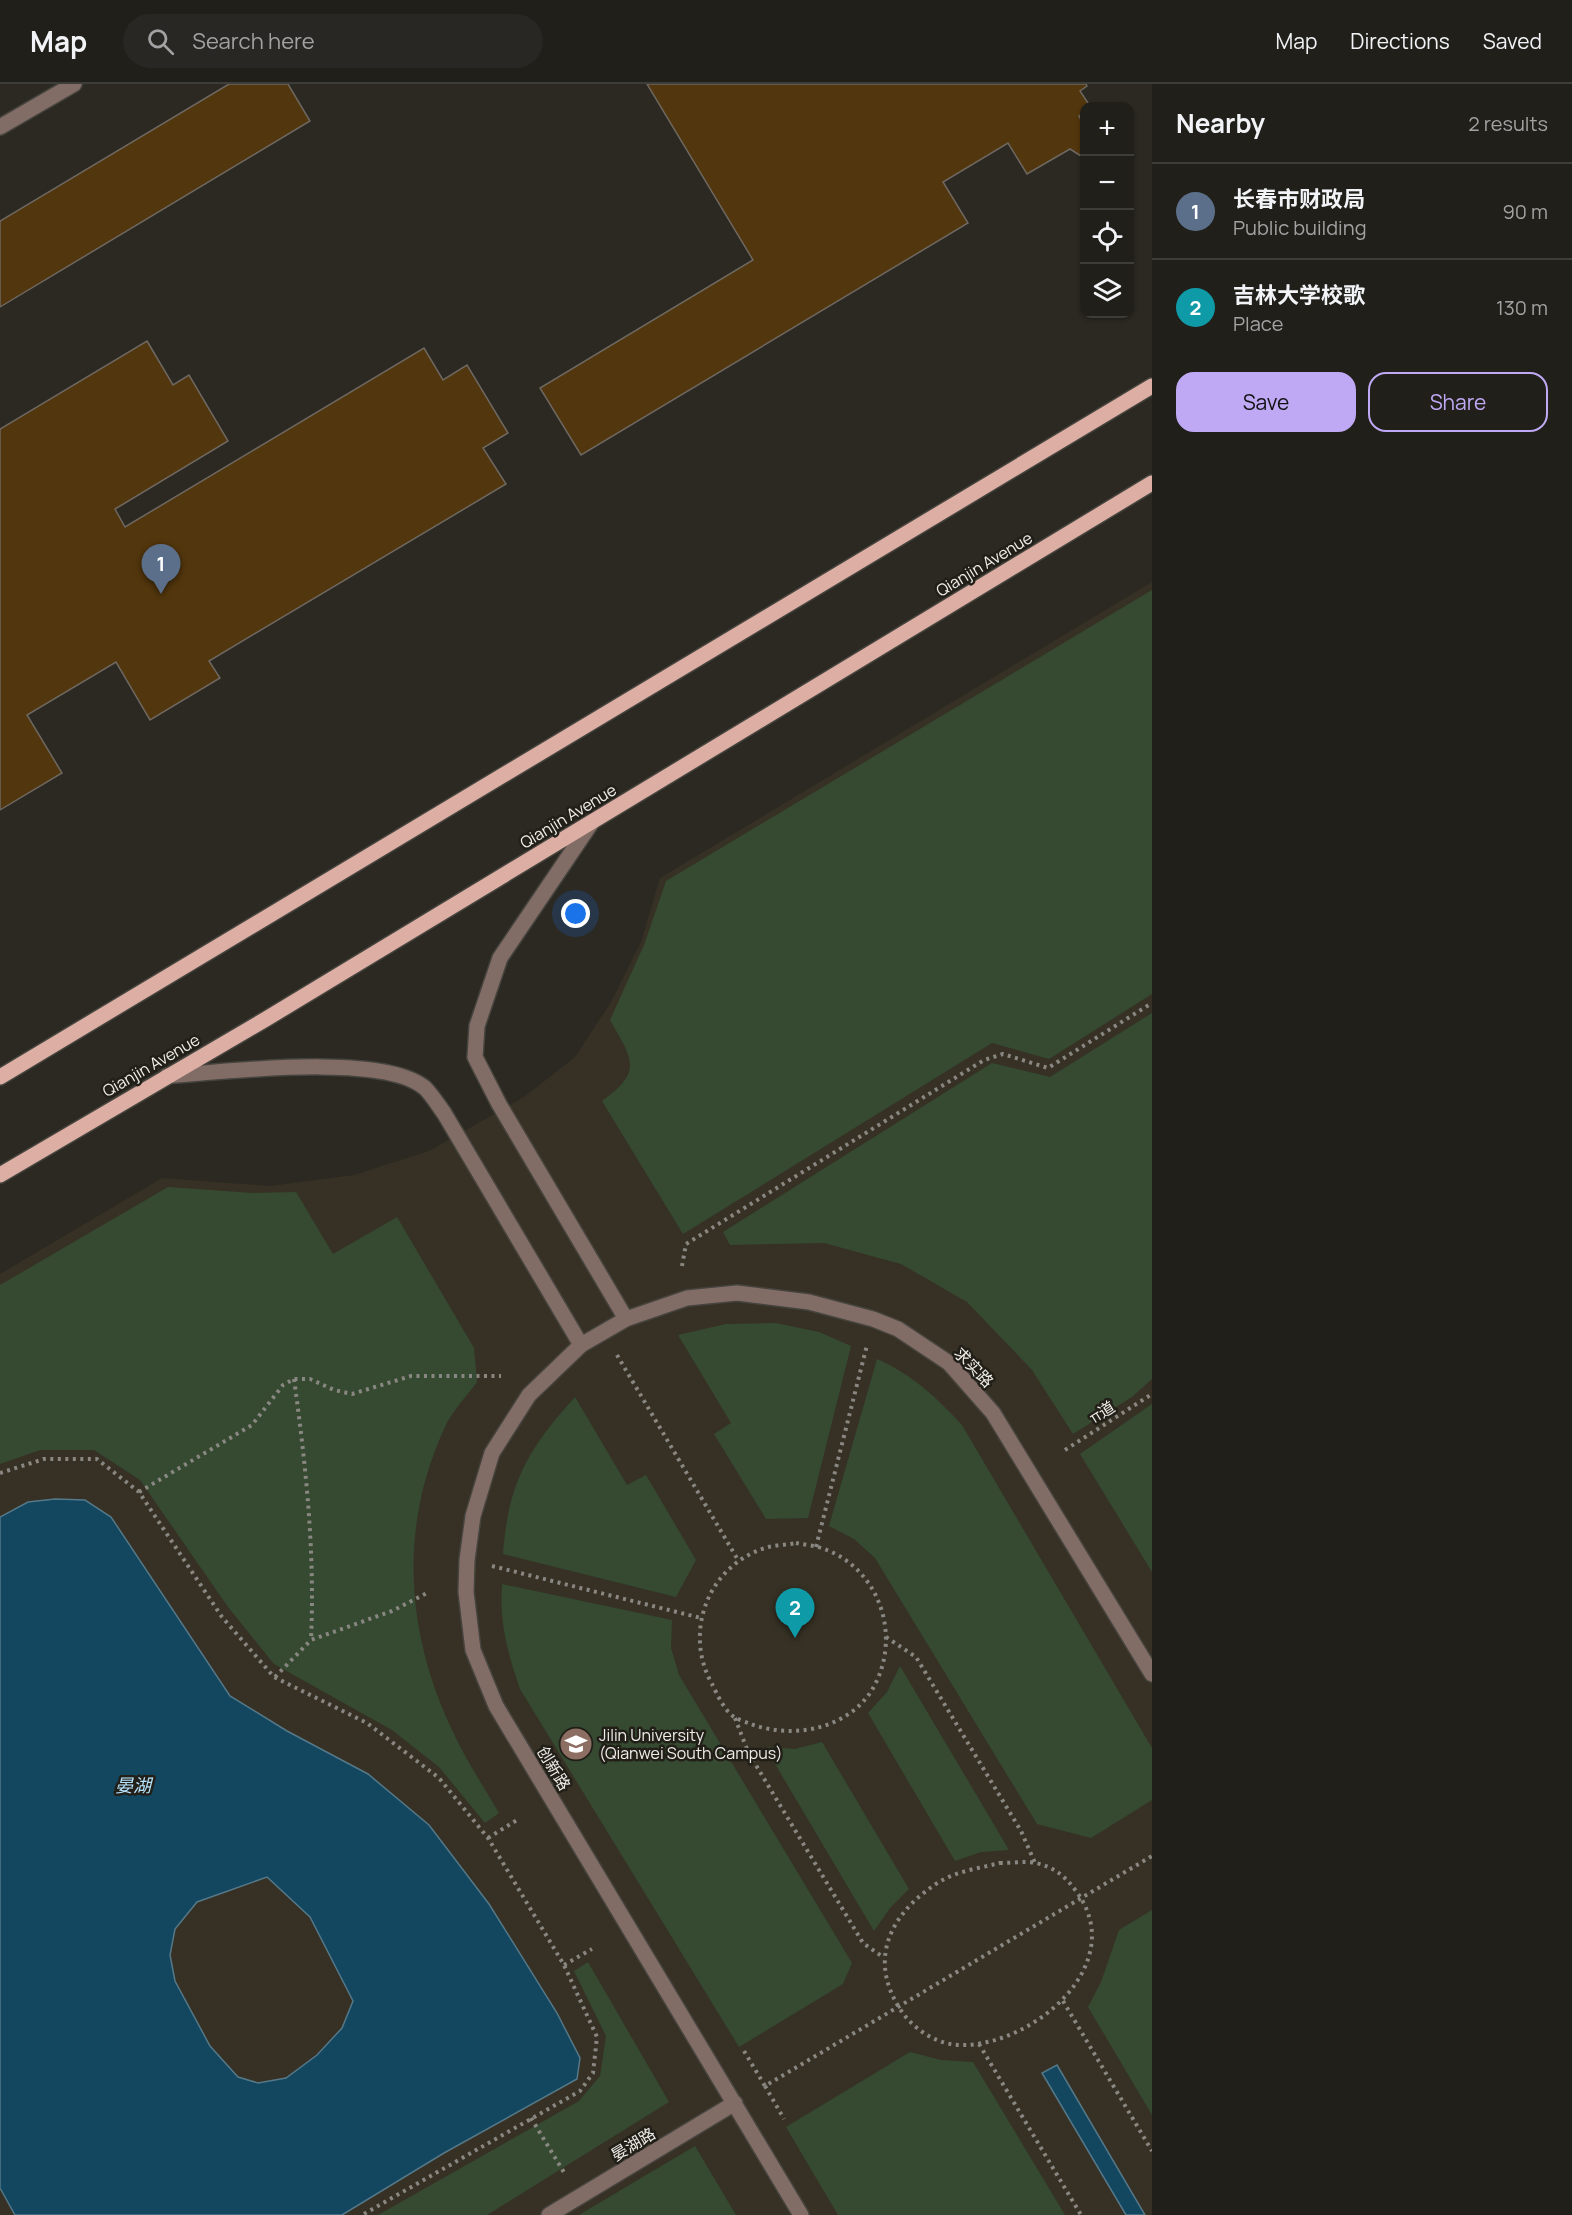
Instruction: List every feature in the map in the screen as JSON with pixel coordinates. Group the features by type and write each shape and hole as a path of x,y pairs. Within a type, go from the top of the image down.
{"main road":[{"path":"0,1077 1152,386"},
{"name":"Qianjin Avenue","path":"0,1175 266,1019 1152,483"}],"street":[{"path":"0,126 74,84"},
{"path":"592,822 500,958 477,1026 475,1057 499,1104 626,1319"},
{"path":"167,1076 316,1065 387,1071 424,1087 444,1113 581,1345"},
{"name":"求实路","path":"603,1331 626,1319 687,1298 737,1293 809,1302 873,1319 898,1329 949,1364 993,1413 1152,1674"},
{"name":"创新路","path":"603,1331 581,1345 529,1395 492,1453 473,1516 467,1560 466,1592 473,1650 496,1706 801,2215"},
{"name":"晏湖路","path":"549,2215 735,2103"}],"path":[{"path":"682,1266 686,1244 984,1060 1003,1054 1048,1068 1152,1003"},
{"path":"816,1547 873,1319"},
{"path":"603,1331 738,1560"},
{"path":"139,1492 252,1425 283,1385 294,1379 310,1379 334,1390 352,1394 411,1376 501,1376"},
{"path":"294,1379 307,1476 313,1589 310,1641"},
{"name":"π道","path":"1065,1450 1152,1394"},
{"path":"0,1473 44,1459 97,1459 139,1492 222,1617 274,1677 367,1723 439,1778 488,1838 564,1965 597,2037 593,2073 580,2091 362,2215"},
{"path":"734,1717 772,1730 804,1732 835,1723 860,1705 878,1679 886,1649 886,1637 885,1617 873,1588 853,1565 826,1549 796,1543 765,1547 738,1560 716,1583 702,1610 698,1641 705,1671 719,1698 734,1717 748,1752 863,1943 883,1957"},
{"path":"467,1560 701,1618"},
{"path":"274,1677 310,1641 392,1611 429,1592"},
{"path":"886,1637 916,1657 1021,1831 1035,1863"},
{"path":"488,1838 517,1820"},
{"path":"765,2086 1152,1856"},
{"path":"1000,1863 1035,1863 1063,1874 1081,1898 1090,1917 1092,1940 1082,1970 1063,2001 1048,2015 1008,2037 979,2044 961,2045 940,2042 914,2027 886,1984 883,1957 891,1933 902,1916 919,1898 940,1882 971,1869 1000,1863"},
{"path":"564,1965 592,1949"},
{"path":"1063,2001 1152,2151"},
{"path":"979,2044 1081,2215"},
{"path":"744,2051 784,2119"},
{"path":"531,2118 578,2197"}],"shaded area":[{"name":"Jilin University (Qianwei South Campus)","path":"1152,582 1152,2215 0,2215 0,1274 162,1178 270,1186 354,1175 429,1151 524,1097 575,1057 611,1002 641,942 660,878"}],"green space":[{"path":"1152,590 1152,994 1049,1059 992,1043 683,1234 602,1101 615,1091 629,1072 628,1055 610,1020 644,945 666,881"},
{"path":"1152,1013 1152,1379 1132,1397 1073,1434 1032,1370 967,1302 901,1264 824,1243 730,1245 723,1232 992,1063 1050,1077"},
{"path":"168,1187 253,1193 296,1192 333,1254 397,1217 474,1348 477,1382 448,1421 430,1465 420,1504 415,1542 414,1581 418,1620 426,1658 438,1697 459,1744 499,1813 485,1823 439,1767 392,1730 274,1664 228,1607 140,1480 94,1450 40,1450 0,1464 0,1285"},
{"path":"776,1323 819,1332 851,1346 808,1518 766,1519 714,1434 731,1423 678,1335 726,1324"},
{"path":"877,1359 902,1372 923,1388 962,1425 1152,1748 1152,1800 1091,1838 1037,1824 875,1558 854,1539 829,1526"},
{"path":"575,1397 627,1485 646,1475 696,1560 676,1597 503,1554 510,1507 523,1468 545,1433"},
{"path":"1152,1404 1152,1572 1080,1454"},
{"path":"502,1584 672,1620 671,1648 679,1675 852,1963 843,1984 739,2047 520,1689 505,1638"},
{"path":"900,1666 1009,1850 981,1852 955,1861 868,1713 887,1692"},
{"path":"822,1742 909,1889 890,1908 874,1931 765,1747 795,1749"},
{"path":"1152,1910 1152,2115 1088,2007 1101,1982 1119,1930"},
{"path":"588,1962 669,2102 487,2215 378,2215 579,2101 600,2076 606,2036 574,1971"},
{"path":"910,2052 941,2060 973,2062 1065,2215 838,2215 786,2127"},
{"path":"695,2146 736,2215 579,2215"}],"water":[{"name":"晏湖","path":"55,1499 85,1500 111,1517 230,1696 287,1731 368,1774 429,1825 489,1904 557,2013 580,2058 577,2079 444,2153 342,2215 15,2215 0,2188 0,1517 28,1502","holes":["267,1877 310,1917 353,2001 342,2028 317,2055 286,2078 258,2083 238,2077 210,2046 175,1981 170,1955 175,1929 197,1902"]},
{"path":"1057,2065 1145,2215 1126,2215 1042,2073"}],"building":[{"path":"229,84 288,84 310,121 0,307 0,221"},
{"path":"647,84 1086,84 1087,86 1080,91 1087,102 1080,102 1080,155 1070,149 1027,174 1008,143 943,182 968,223 581,455 540,388 753,260"},
{"path":"147,341 173,385 189,375 228,441 115,509 125,527 424,348 443,380 467,365 508,433 483,448 506,484 209,661 220,678 150,720 116,662 27,715 62,773 0,810 0,429"}],"place":[{"name":"长春市财政局","path":"161,594"},
{"name":"吉林大学校歌","path":"795,1638"},
{"name":"Jilin University (Qianwei South Campus)","path":"576,1744"}]}
